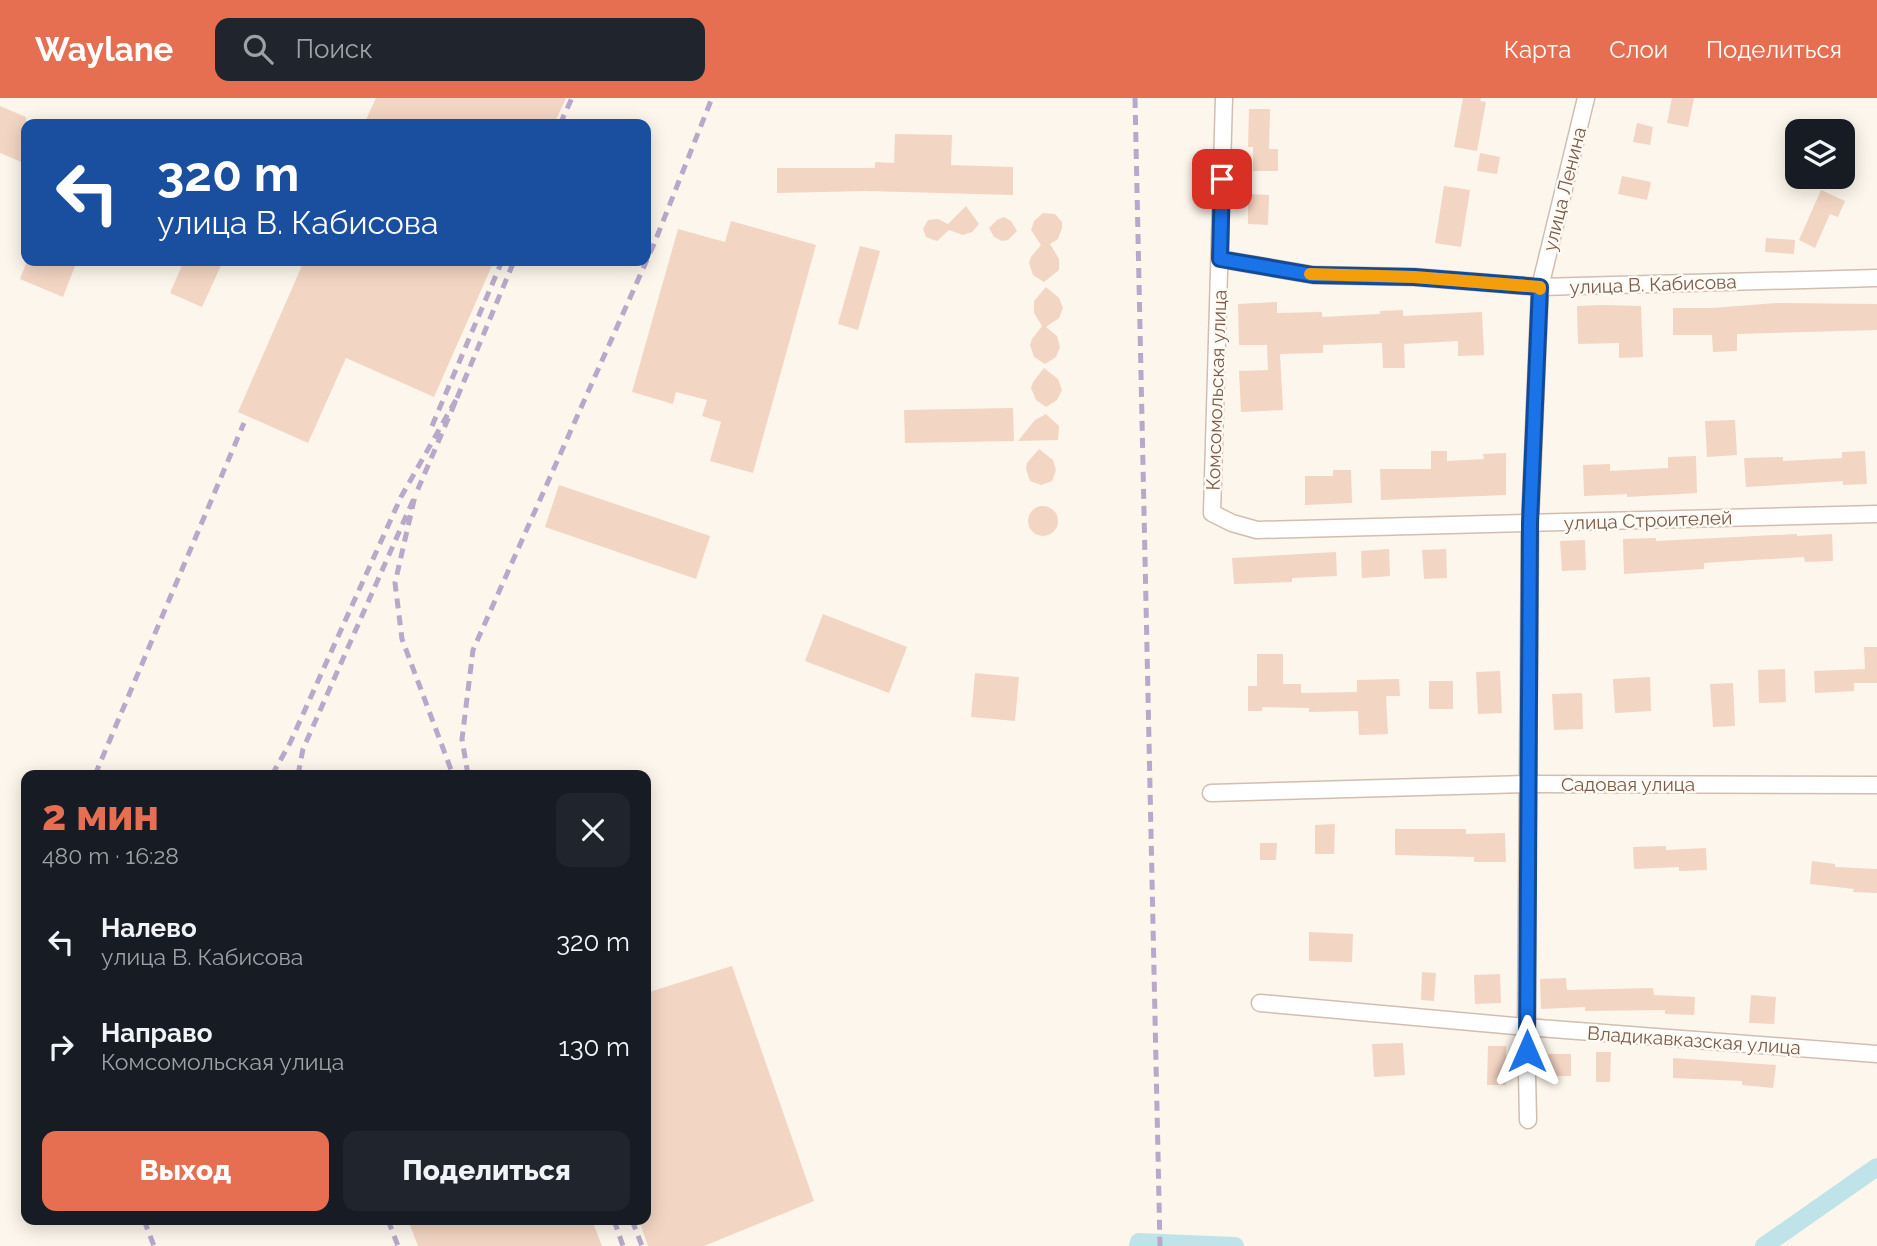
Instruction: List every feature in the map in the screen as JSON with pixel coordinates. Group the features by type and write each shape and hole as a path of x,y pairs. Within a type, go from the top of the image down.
{"street":[{"name":"Комсомольская улица","path":"1212,513 1224,98"},
{"name":"улица Ленина","path":"1528,1120 1526,1027 1530,523 1540,287 1586,98"},
{"name":"улица В. Кабисова","path":"1220,259 1313,275 1414,277 1540,287 1877,278"},
{"name":"улица Строителей","path":"1212,513 1232,523 1257,530 1877,513"},
{"name":"Садовая улица","path":"1211,793 1528,783 1877,785"},
{"name":"Владикавказская улица","path":"1260,1003 1877,1054"}],"building":[{"path":"376,98 566,98 556,119 366,119"},
{"path":"1463,98 1481,98 1480,101 1486,102 1477,151 1454,147"},
{"path":"1672,98 1694,98 1688,127 1667,123"},
{"path":"0,106 26,119 21,119 21,162 0,153"},
{"path":"1249,109 1270,109 1269,149 1278,149 1278,171 1253,171 1253,147 1248,147"},
{"path":"1637,123 1653,127 1650,145 1633,142"},
{"path":"895,134 952,135 951,165 1013,167 1013,195 866,191 777,193 777,168 875,168 875,162 894,163"},
{"path":"1480,153 1500,157 1497,174 1477,171"},
{"path":"1622,176 1651,182 1647,200 1618,194"},
{"path":"1444,186 1470,190 1461,247 1435,243"},
{"path":"1821,190 1845,201 1838,217 1830,214 1815,248 1799,240"},
{"path":"1248,194 1269,195 1268,225 1248,224"},
{"path":"966,206 979,224 972,232 963,235 949,230 937,241 926,237 923,229 928,220 938,219 948,224"},
{"path":"1043,213 1055,214 1062,222 1058,239 1050,244 1059,259 1059,270 1044,282 1033,275 1029,263 1041,245 1031,230 1034,221"},
{"path":"1004,217 1011,221 1017,231 1008,240 1002,241 994,237 989,228"},
{"path":"731,221 816,245 753,473 710,461 721,422 702,416 707,400 676,392 673,404 632,392 678,229 725,242"},
{"path":"1766,238 1795,240 1794,254 1765,252"},
{"path":"860,246 880,251 858,330 838,324"},
{"path":"25,266 75,266 63,297 20,279"},
{"path":"182,266 221,266 202,307 170,293"},
{"path":"302,266 492,266 434,397 346,358 308,443 238,412"},
{"path":"1046,287 1059,298 1063,308 1059,318 1046,327 1057,336 1060,347 1056,357 1045,364 1034,357 1030,345 1042,326 1034,313 1034,301"},
{"path":"1277,302 1277,313 1322,312 1322,317 1403,310 1403,316 1482,312 1484,355 1458,356 1458,341 1404,344 1405,368 1383,368 1382,343 1323,345 1323,353 1280,354 1283,410 1241,412 1239,371 1268,370 1267,345 1239,345 1238,304"},
{"path":"1776,303 1877,304 1877,330 1737,334 1737,351 1713,352 1712,335 1673,335 1673,308"},
{"path":"1577,306 1641,306 1643,357 1619,358 1619,343 1578,344"},
{"path":"1044,368 1058,379 1062,390 1057,400 1046,407 1036,400 1031,388"},
{"path":"1013,408 1014,441 905,443 904,410"},
{"path":"1046,414 1059,426 1058,440 1018,441 1035,420"},
{"path":"1735,420 1737,455 1707,457 1705,421"},
{"path":"1039,449 1053,460 1056,470 1052,481 1041,485 1030,481 1026,469 1027,463"},
{"path":"1431,451 1447,451 1447,461 1484,459 1483,454 1506,453 1506,495 1381,500 1380,469 1431,469"},
{"path":"1865,451 1867,484 1843,485 1843,481 1746,487 1744,458 1783,457 1783,461 1842,458 1842,452"},
{"path":"1696,456 1697,493 1627,497 1627,494 1584,496 1583,465 1610,464 1610,471 1668,468 1668,457"},
{"path":"1333,470 1351,470 1352,503 1305,505 1305,476 1333,476"},
{"path":"559,485 710,536 696,579 545,527"},
{"path":"1043,506 1054,510 1058,521 1054,532 1043,536 1032,532 1028,521 1032,510"},
{"path":"1832,534 1833,561 1805,562 1804,557 1752,560 1704,563 1704,569 1624,574 1623,539 1656,538 1656,541"},
{"path":"1585,540 1586,570 1562,571 1560,541"},
{"path":"1389,549 1390,576 1362,578 1361,551"},
{"path":"1446,549 1447,578 1424,579 1422,550"},
{"path":"1336,552 1337,576 1292,578 1292,582 1234,584 1232,558"},
{"path":"823,614 907,647 889,693 805,661"},
{"path":"1864,647 1877,647 1877,683 1854,683 1854,691 1815,693 1814,671 1865,669"},
{"path":"1257,654 1283,654 1283,684 1301,684 1301,693 1357,692 1357,680 1399,679 1400,696 1386,696 1388,734 1359,735 1358,711 1309,712 1309,708 1262,707 1262,711 1248,711 1248,686 1257,686"},
{"path":"1785,669 1786,702 1759,703 1758,670"},
{"path":"1500,671 1502,713 1478,714 1476,672"},
{"path":"975,673 1019,677 1015,721 971,717"},
{"path":"1650,677 1651,711 1615,713 1613,679"},
{"path":"1429,681 1453,681 1453,709 1429,709"},
{"path":"1733,683 1735,726 1713,727 1710,684"},
{"path":"1582,693 1583,729 1554,730 1552,694"},
{"path":"1335,824 1334,854 1315,854 1315,825"},
{"path":"1395,829 1466,829 1466,834 1505,833 1506,862 1474,862 1474,857 1395,855"},
{"path":"1260,843 1277,843 1276,860 1260,860"},
{"path":"1666,846 1666,850 1706,848 1707,870 1679,871 1679,867 1634,869 1633,847"},
{"path":"1812,861 1835,864 1835,867 1877,869 1877,893 1853,892 1854,889 1810,884"},
{"path":"1309,932 1353,934 1352,962 1309,961"},
{"path":"732,966 814,1201 704,1246 648,1246 641,1225 651,1225 651,991"},
{"path":"1422,972 1436,973 1434,1001 1421,1000"},
{"path":"1500,974 1501,1003 1475,1004 1474,975"},
{"path":"1566,978 1567,990 1653,988 1654,995 1695,997 1694,1015 1665,1014 1665,1010 1585,1011 1585,1007 1541,1009 1540,979"},
{"path":"1751,995 1776,997 1774,1024 1749,1023"},
{"path":"1403,1043 1405,1075 1374,1077 1372,1044"},
{"path":"1488,1046 1506,1046 1506,1085 1487,1085"},
{"path":"1596,1052 1611,1052 1610,1082 1596,1082"},
{"path":"1545,1054 1571,1054 1571,1076 1545,1076"},
{"path":"1673,1058 1776,1065 1773,1088 1742,1085 1742,1081 1673,1078"},
{"path":"410,1225 594,1225 602,1246 418,1246"}],"waterway":[{"path":"1764,1246 1877,1167"},
{"path":"1138,1246 1139,1242 1235,1246"}],"railway":[{"path":"562,119 572,98"},
{"path":"651,251 712,98"},
{"path":"1135,98 1160,1246"},
{"path":"432,426 500,266"},
{"path":"457,398 512,266"},
{"path":"467,770 462,739 473,650 644,266"},
{"path":"275,770 290,743 401,497 457,398 415,496"},
{"path":"97,770 244,423"},
{"path":"299,770 303,749 415,496 395,583 402,639 451,770"},
{"path":"146,1225 154,1246"},
{"path":"390,1225 398,1246"},
{"path":"616,1225 623,1246"},
{"path":"634,1225 642,1246"}],"slow traffic":[{"path":"1310,274 1414,277 1540,289"}],"route":[{"path":"1222,179 1220,259 1313,275 1414,277 1540,287 1530,523 1527,1051"}]}
